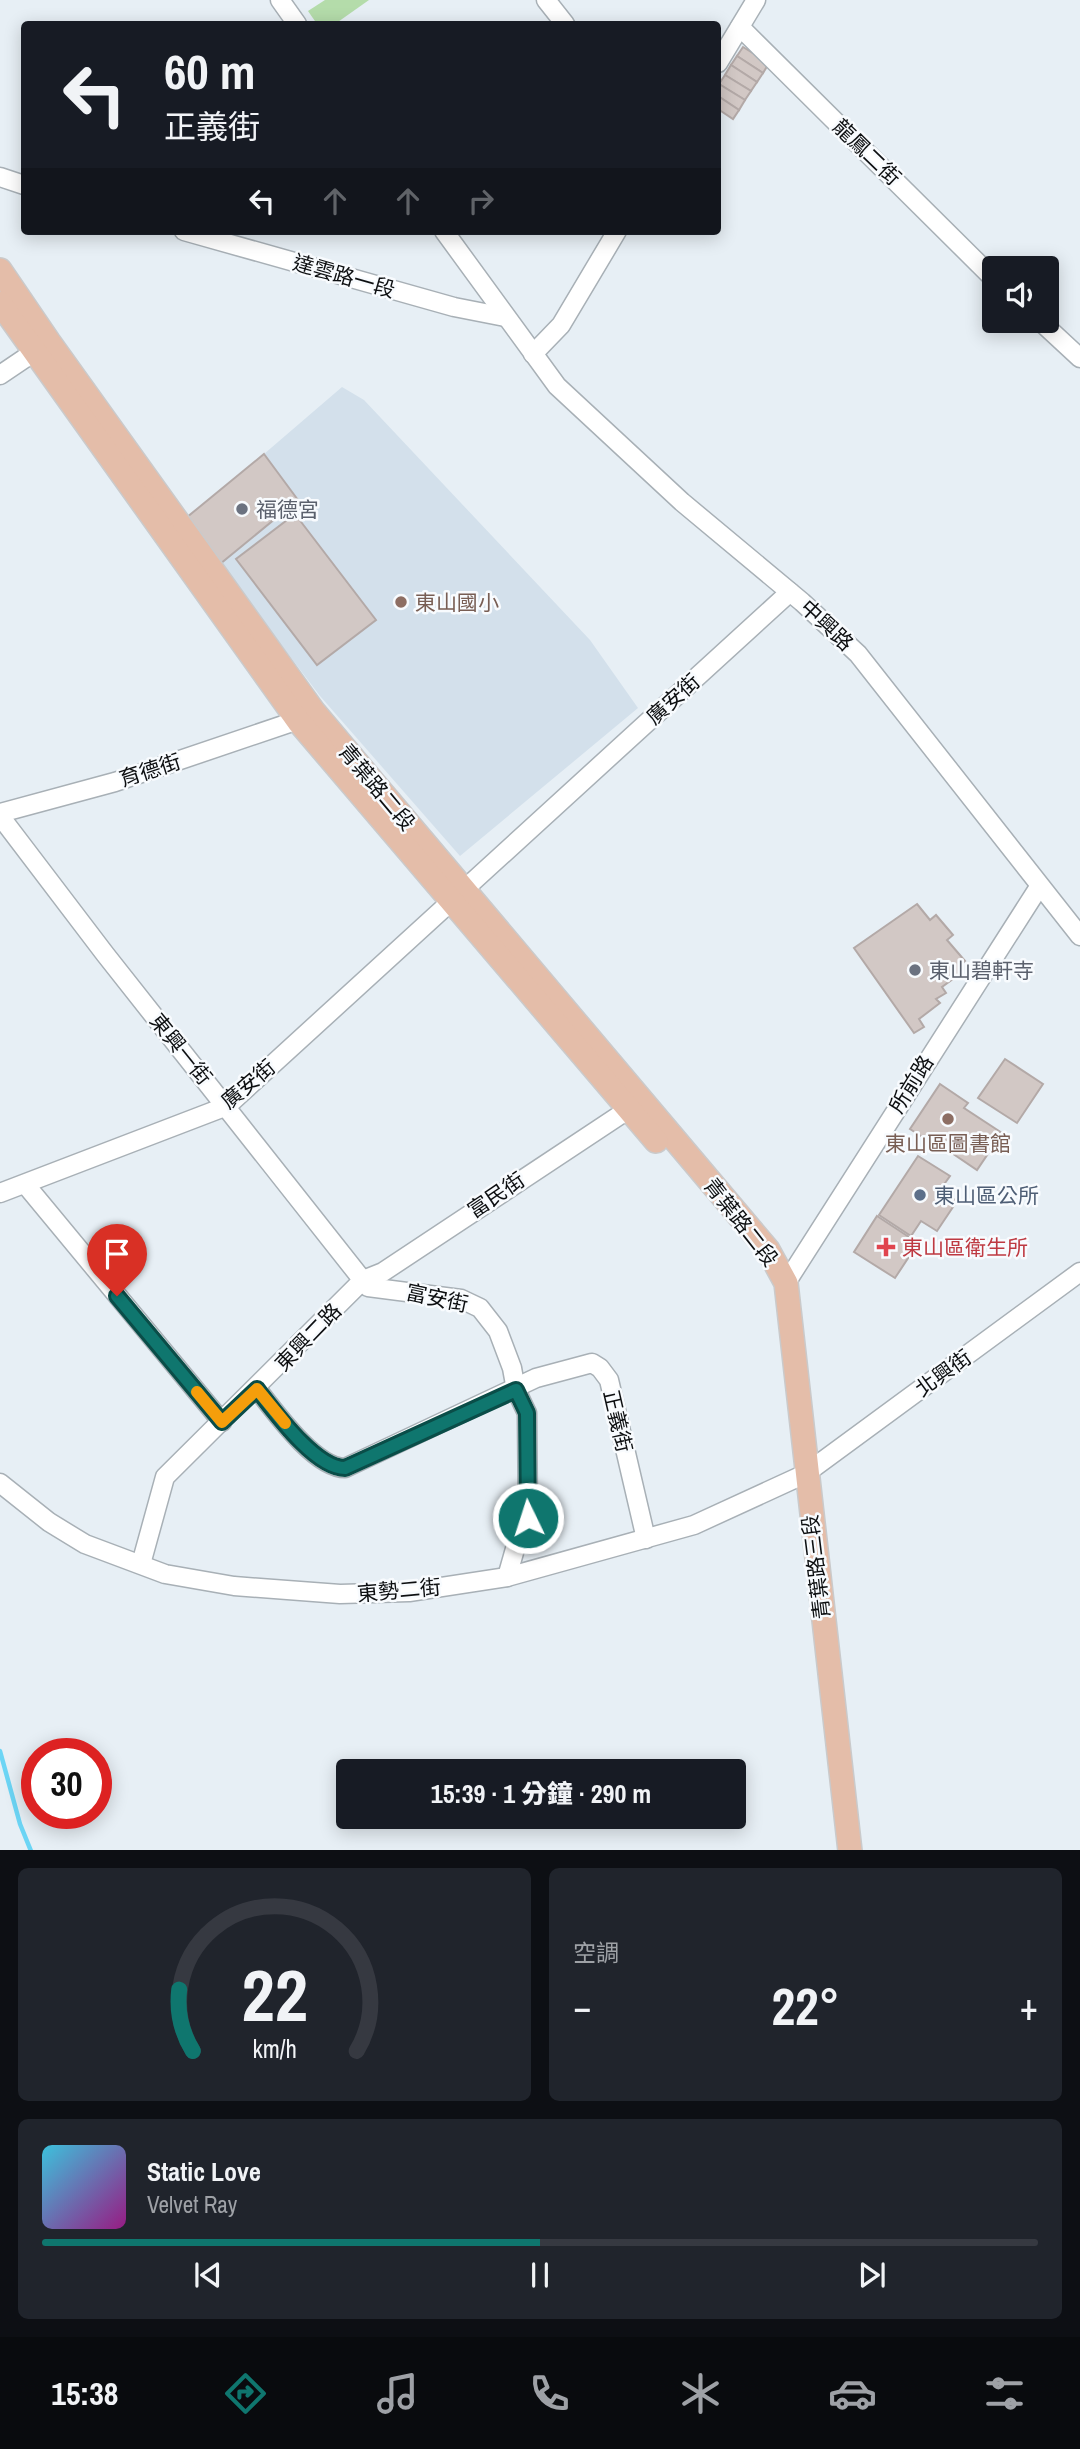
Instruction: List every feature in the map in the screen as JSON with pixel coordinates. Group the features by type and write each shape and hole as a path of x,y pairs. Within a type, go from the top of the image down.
{"main road":[{"name":"青葉路二段","path":"0,270 41,347"},
{"name":"青葉路二段","path":"0,303 41,347 307,717 456,895 629,1109 756,1257 786,1283"},
{"name":"青葉路二段","path":"456,895 768,1250 786,1283"},
{"name":"青葉路三段","path":"786,1283 805,1474 850,1850"}],"street":[{"path":"279,0 295,21"},
{"path":"546,0 563,21"},
{"path":"721,58 756,0"},
{"name":"龍鳳二街","path":"740,27 982,267"},
{"path":"0,177 21,184"},
{"name":"達雲路一段","path":"198,235 454,307 505,317"},
{"path":"447,235 505,317"},
{"path":"533,354 561,325 615,235"},
{"name":"中興路","path":"505,317 558,386 593,420 682,502 790,592 858,654 894,696 1039,887 1080,936"},
{"path":"1054,333 1080,358"},
{"path":"0,375 41,347"},
{"name":"廣安街","path":"0,1193 227,1107 790,592"},
{"name":"育德街","path":"0,815 116,782 307,717"},
{"name":"東興一街","path":"0,815 363,1280"},
{"name":"所前路","path":"786,1283 1039,887"},
{"name":"富民街","path":"363,1280 383,1272 629,1109"},
{"path":"25,1184 222,1422"},
{"name":"北興街","path":"805,1474 1080,1272"},
{"name":"東興二路","path":"141,1564 165,1477 257,1389 363,1280"},
{"name":"富安街","path":"363,1280 368,1287 461,1299 480,1308 498,1331 512,1368 516,1390 527,1413 528,1518 517,1542 507,1577"},
{"name":"正義街","path":"257,1389 316,1455 334,1468 345,1468 516,1390 536,1378 592,1363 600,1368 609,1380 646,1539"},
{"name":"東勢二街","path":"0,1483 49,1522 85,1544 165,1574 222,1584 340,1594 409,1592 507,1577 694,1525 805,1474"}],"shaded area":[{"name":"東山國小","path":"342,387 364,400 590,640 638,708 460,856 320,696 220,564 298,500 264,454"}],"green space":[{"path":"325,0 369,0 339,21 315,21 308,11"}],"building":[{"path":"743,47 769,63 763,73 737,56"},
{"path":"737,56 763,73 757,82 731,65"},
{"path":"731,65 757,82 751,91 725,75"},
{"path":"725,75 751,91 745,100 721,85"},
{"path":"721,85 745,100 739,110 721,98"},
{"path":"721,98 739,110 733,119 721,111"},
{"name":"福德宮","path":"264,454 298,500 220,564 186,518"},
{"path":"295,514 376,620 317,665 236,559"},
{"name":"東山碧軒寺","path":"917,904 930,920 936,915 953,935 947,940 965,961 959,966 961,973 942,987 946,993 936,999 940,1003 919,1019 924,1027 914,1033 854,948"},
{"path":"1005,1059 1043,1084 1017,1123 978,1098"},
{"name":"東山區圖書館","path":"940,1084 968,1103 964,1108 1002,1133 977,1170 940,1145 935,1152 924,1145 927,1140 910,1129"},
{"name":"東山區公所","path":"918,1156 950,1176 940,1190 957,1201 937,1231 921,1221 911,1236 879,1215"},
{"name":"東山區衛生所","path":"877,1216 918,1243 895,1278 854,1252"}],"waterway":[{"path":"0,1751 20,1824 31,1850"}],"slow traffic":[{"path":"197,1392 222,1422 257,1389 285,1423"}],"place":[{"name":"福德宮","path":"242,509"},
{"name":"東山國小","path":"401,602"},
{"name":"東山碧軒寺","path":"915,970"},
{"name":"東山區圖書館","path":"948,1119"},
{"name":"東山區公所","path":"920,1195"},
{"name":"東山區衛生所","path":"886,1247"}],"route":[{"path":"117,1296 222,1422 257,1389 316,1455 334,1468 345,1468 516,1390 527,1413 528,1518"}]}
